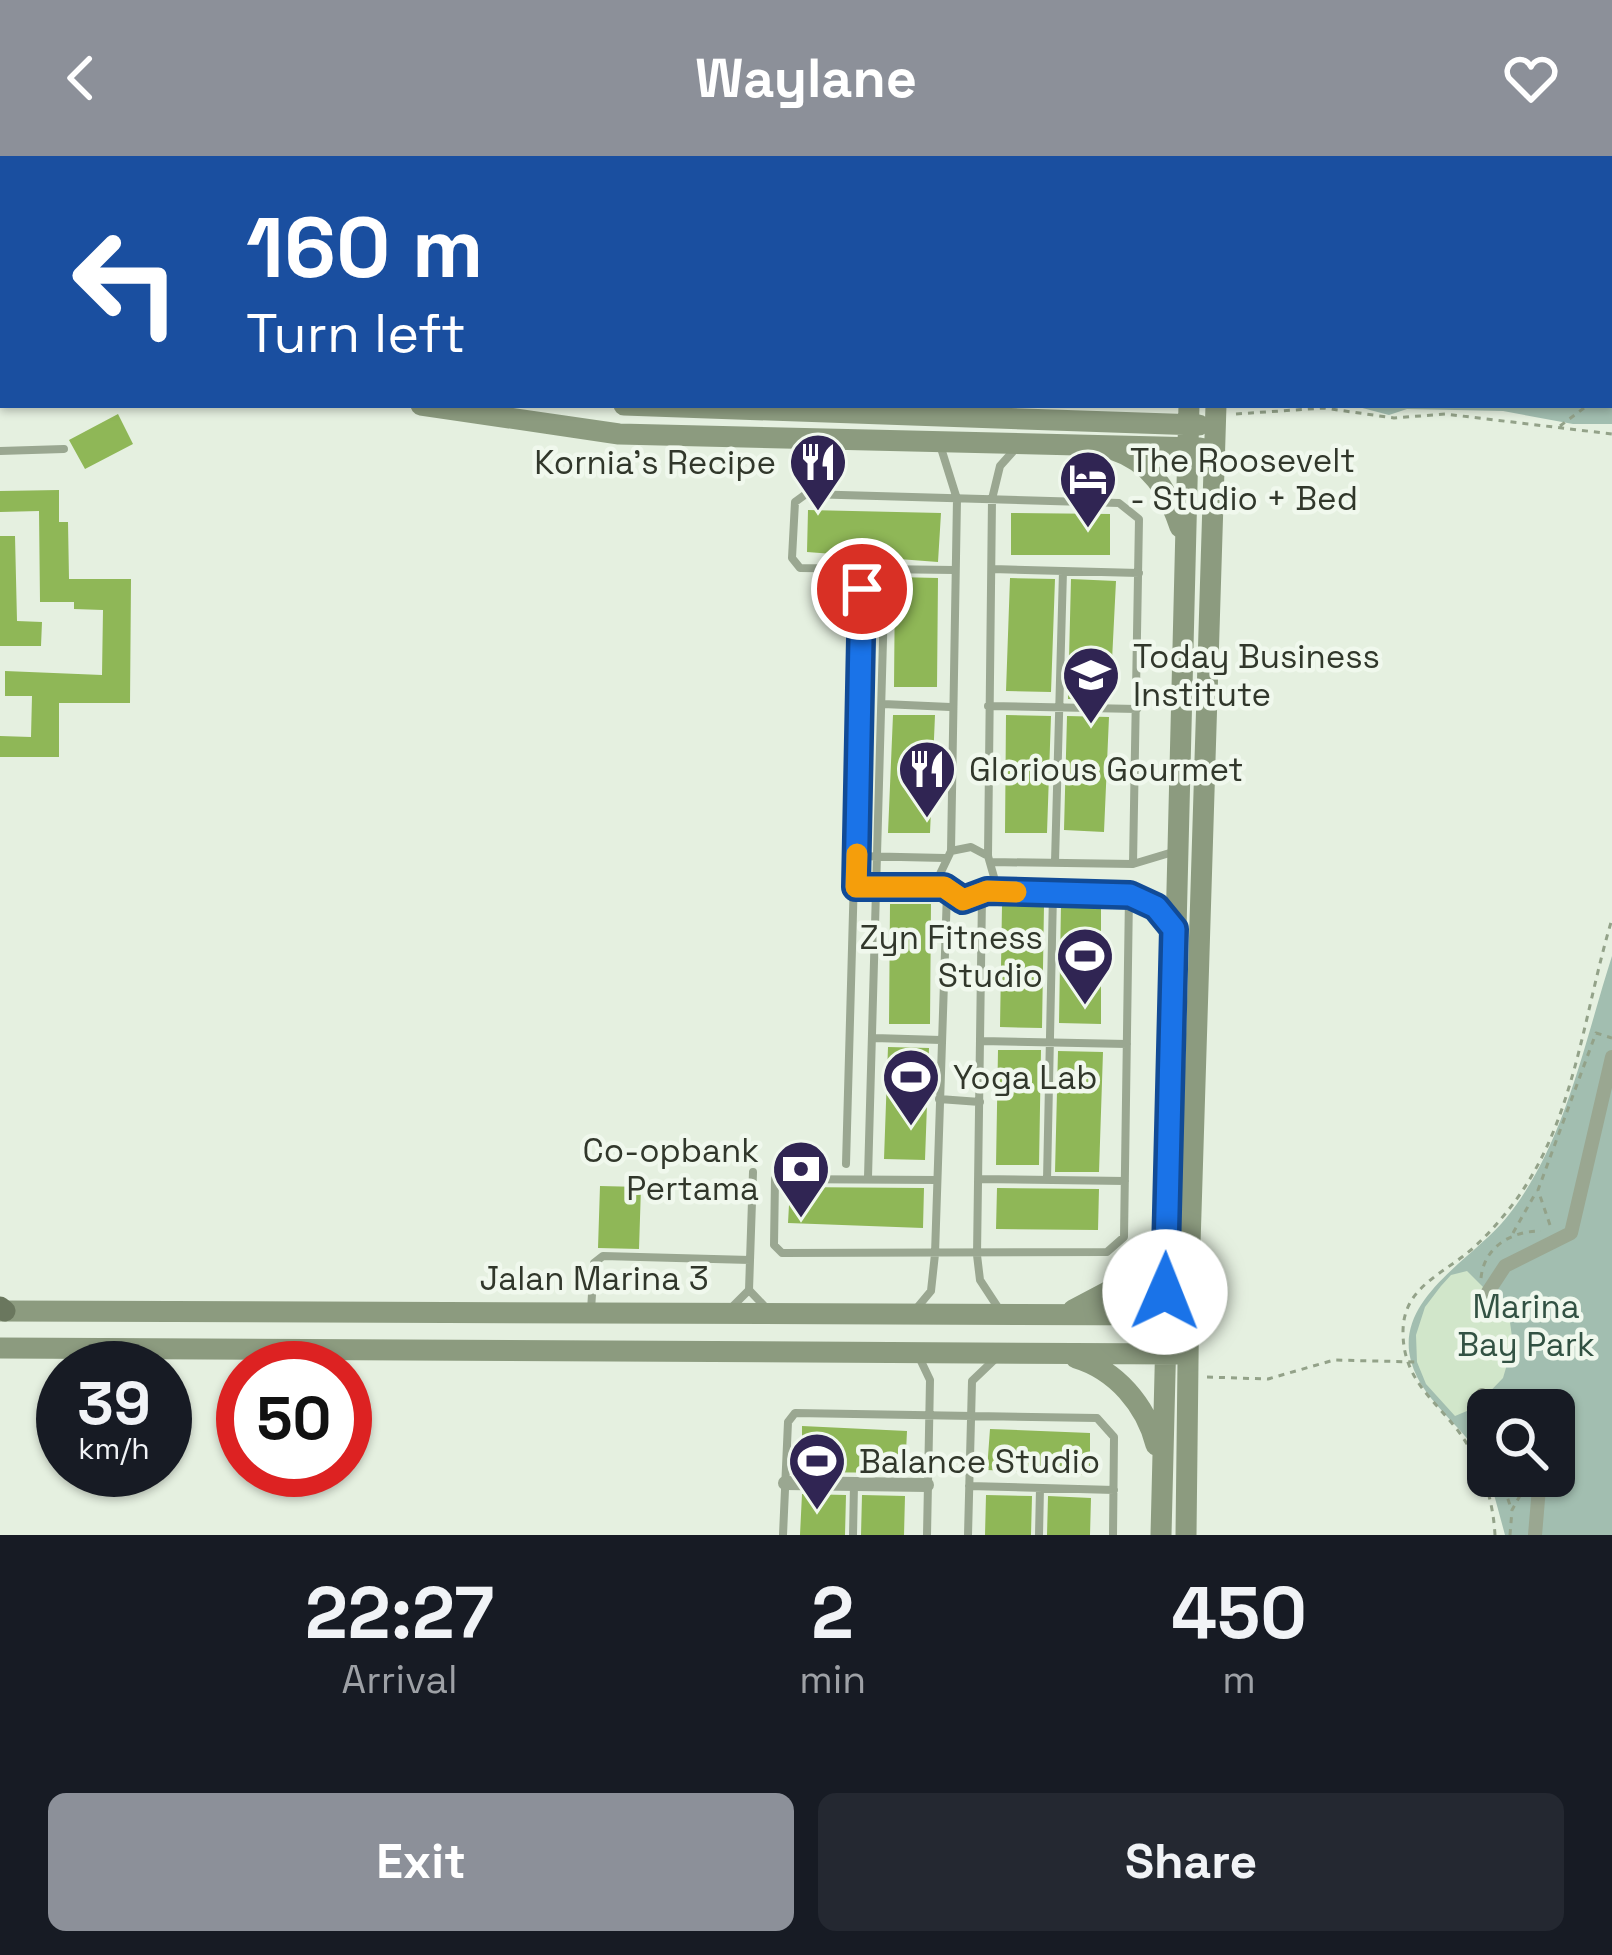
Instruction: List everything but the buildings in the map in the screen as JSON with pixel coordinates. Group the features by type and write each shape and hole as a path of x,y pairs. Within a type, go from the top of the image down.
{"street":[{"path":"441,408 619,434 940,445 1103,446 1220,423 1188,1315 1186,1535"},
{"path":"727,408 1188,426"},
{"path":"1069,418 1088,408"},
{"path":"1161,1535 1188,426"},
{"path":"1103,446 1130,455 1156,477 1184,539"},
{"path":"1488,1292 1505,1266 1571,1233 1612,1057"},
{"path":"1067,1312 1128,1281 1166,1231"},
{"name":"Jalan Marina 3","path":"2,1309 1188,1315"},
{"path":"0,1358 35,1347"},
{"path":"0,1348 1187,1354"},
{"path":"1066,1354 1094,1364 1129,1391 1152,1429 1162,1475"},
{"path":"784,1483 927,1485"},
{"path":"1535,1535 1538,1497"}],"lane":[{"path":"915,1311 932,1291 935,1254 948,855 957,499 940,445"},
{"path":"1001,1311 980,1280 978,1179 985,894 994,877 988,706 992,499 1000,466 1018,446"},
{"path":"0,451 64,449"},
{"path":"954,570 800,568 793,558 794,502 806,494 1126,505 1139,519 1133,864"},
{"path":"868,1178 884,568"},
{"path":"992,569 1139,573"},
{"path":"1054,862 1063,571"},
{"path":"846,1164 862,589"},
{"path":"883,704 950,707"},
{"path":"988,706 1136,709"},
{"path":"856,856 948,855 971,847 990,859 1133,864 1158,861 1178,849"},
{"path":"856,887 945,889 963,900 985,894 1130,895 1156,907 1174,929"},
{"path":"1047,1180 1053,893"},
{"path":"937,1180 775,1179 777,1251 1107,1252 1124,1237 1130,895"},
{"path":"874,1038 941,1040"},
{"path":"981,1041 1127,1044"},
{"path":"939,1099 980,1102"},
{"path":"728,1311 749,1290 753,1172"},
{"path":"978,1179 1125,1181"},
{"path":"591,1310 594,1263 603,1256 750,1260"},
{"path":"749,1290 769,1311"},
{"path":"918,1355 931,1380 926,1535"},
{"path":"968,1535 972,1381 1000,1355"},
{"path":"783,1535 788,1422 795,1413 1097,1418 1114,1437 1114,1535"},
{"path":"853,1535 854,1484"},
{"path":"969,1486 1114,1490"},
{"path":"1039,1535 1040,1488"}],"path":[{"path":"1220,423 1324,408 1394,418 1501,418 1612,434"},
{"path":"1394,408 1394,418"},
{"path":"1499,408 1501,418"},
{"path":"1558,427 1584,408"},
{"path":"1495,1535 1488,1490 1474,1455 1424,1396 1404,1360 1403,1325 1412,1297 1484,1237 1514,1203 1543,1156 1582,1048 1612,920"},
{"path":"1513,1234 1538,1190 1596,1034 1612,1038"},
{"path":"1538,1190 1554,1232"},
{"path":"1207,1377 1244,1382 1334,1360 1417,1362"},
{"path":"1507,1497 1510,1535"},
{"path":"1511,1510 1520,1497"}],"green space":[{"path":"1362,408 1612,408 1612,424 1573,424 1503,411 1407,409 1389,415"},
{"name":"Marina Bay Park","path":"1612,956 1612,1535 1505,1535 1495,1497 1575,1497 1575,1389 1467,1389 1467,1439 1417,1377 1409,1338 1425,1299 1493,1233 1527,1189 1571,1092"}],"shaded area":[{"path":"1467,1271 1492,1296 1500,1293 1508,1308 1513,1344 1503,1378 1492,1389 1467,1389 1467,1411 1455,1416 1426,1384 1417,1362 1416,1335 1425,1307 1451,1275"}],"slow traffic":[{"path":"857,854 856,887 944,887 963,900 976,899 987,891 1016,892"}],"place":[{"name":"Kornia's Recipe","path":"818,513"},
{"name":"The Roosevelt - Studio + Bed","path":"1088,530"},
{"name":"Today Business Institute","path":"1091,726"},
{"name":"Glorious Gourmet","path":"927,820"},
{"name":"Zyn Fitness Studio","path":"1085,1007"},
{"name":"Yoga Lab","path":"911,1128"},
{"name":"Co-opbank Pertama","path":"801,1220"},
{"name":"Balance Studio","path":"817,1512"}],"route":[{"path":"862,589 856,887 944,887 963,900 976,899 987,891 1130,895 1156,907 1174,929 1165,1292"}]}
